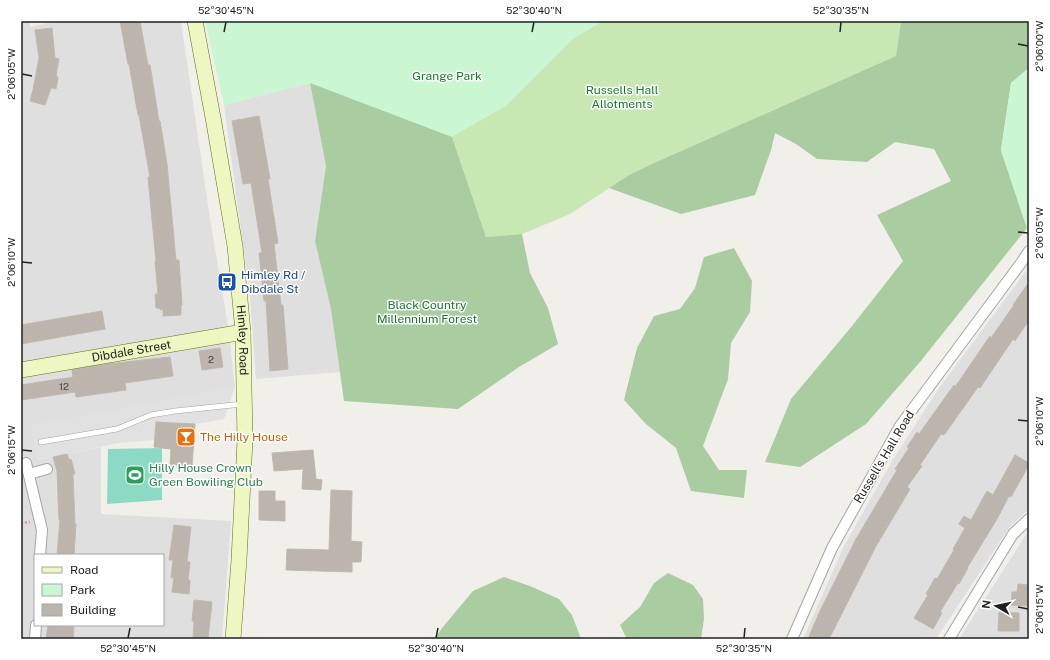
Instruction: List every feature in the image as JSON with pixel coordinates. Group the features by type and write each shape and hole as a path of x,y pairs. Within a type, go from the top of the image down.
{"main road":[{"name":"Himley Road","path":"195,21 235,246 243,332 245,440 239,560 233,639"},
{"name":"Dibdale Street","path":"21,370 243,332"}],"street":[{"name":"Russell's Hall Road","path":"792,639 832,548 900,426 1029,251"},
{"path":"26,463 42,530 40,554"},
{"path":"29,474 48,469"},
{"path":"949,639 1013,534 1029,519"},
{"path":"35,639 36,626"}],"lane":[{"path":"41,442 117,429 151,415 244,404"}],"shaded area":[{"path":"21,21 30,21 30,27 57,21 181,21 210,219 228,326 235,387 32,426 38,460 101,447 101,514 231,521 222,639 21,639"},
{"path":"310,83 326,166 315,241 331,309 340,372 256,379 250,296 224,105"},
{"path":"1029,267 1029,509 1009,528 936,639 803,639 843,548 892,461 939,388"},
{"path":"235,387 224,419 195,424 156,422 155,440 118,443 38,460 32,425"},
{"path":"1029,530 1029,639 959,639"}],"green space":[{"name":"Grange Park","path":"205,21 603,21 572,40 506,106 452,137 310,83 224,105"},
{"name":"Russells Hall Allotments","path":"603,21 901,21 896,56 629,175 570,214 522,234 486,237 452,137 506,106 572,40"},
{"name":"Black Country Millennium Forest","path":"603,21 572,40 506,106 452,137 486,237 522,234 530,273 548,308 558,344 519,367 458,409 344,401 331,309 315,241 326,166 310,83"},
{"path":"901,21 1029,21 1029,68 1011,83 1001,150 1027,228 920,362 866,424 800,467 765,462 791,399 852,326 903,261 877,215 951,181 934,149 895,142 867,162 817,159 796,144 775,133 771,150 755,195 681,214 609,188 629,175 654,163 896,56"},
{"path":"1029,68 1029,225 1027,228 1001,150 1011,83"},
{"path":"734,248 752,281 750,312 731,343 728,379 703,446 719,470 747,470 744,498 691,491 676,448 646,424 624,400 637,348 654,316 680,309 695,288 704,257"},
{"name":"Hilly House Crown Green Bowiling Club","path":"162,448 162,500 107,504 108,449"},
{"path":"668,573 693,585 703,599 704,619 701,639 627,639 620,625 640,607 654,583"},
{"path":"504,577 530,586 559,599 572,615 581,639 435,639 442,628 473,591"}],"building":[{"path":"120,21 140,21 148,65 150,65 167,164 176,260 179,260 182,305 181,315 163,316 163,309 160,310 160,308 156,308 155,294 158,294 148,177 150,177"},
{"path":"52,28 55,58 59,59 56,76 58,77 56,89 51,88 45,105 30,101 39,58 35,30"},
{"path":"259,116 270,179 268,179 278,243 274,244 281,305 283,305 288,369 270,371 266,301 264,301 259,253 262,253 251,183 243,184 232,121"},
{"path":"1029,282 1029,320 1015,341 1013,339 980,388 978,387 944,435 941,434 920,465 922,466 907,487 910,489 875,548 829,639 808,639 819,613 856,539 897,470 895,469 909,448 907,447 917,432 919,434 954,385 955,387"},
{"path":"102,311 105,329 21,344 21,325"},
{"path":"220,348 223,367 202,370 199,351"},
{"path":"170,357 173,376 125,383 126,390 76,397 75,392 21,400 21,385 73,377 72,370 107,364"},
{"path":"156,422 195,424 192,466 170,465 171,449 154,447"},
{"path":"313,450 316,479 322,480 321,490 302,489 303,469 274,471 272,453"},
{"path":"67,454 69,460 71,459 75,474 73,474 76,524 74,554 57,554 60,520 57,471 53,457"},
{"path":"1015,455 1029,463 1029,465 1011,497 1009,496 959,584 958,583 940,612 942,613 933,629 914,618 928,595 926,594 935,578 937,579 965,528 959,524 964,516 971,520 987,491 993,495"},
{"path":"331,490 352,491 351,541 362,542 361,562 352,562 352,572 286,570 287,549 329,550"},
{"path":"259,491 275,491 275,501 285,501 285,521 259,520"},
{"path":"174,525 191,527 187,562 190,562 188,580 190,580 189,594 172,592 174,578 171,578 173,560 169,560"},
{"path":"1018,584 1029,585 1029,606 1011,605 1012,592 1017,592"},
{"path":"194,600 212,602 208,639 193,639 194,621 192,621"},
{"path":"999,612 1019,613 1019,631 998,631"},
{"path":"48,626 74,627 73,639 46,639"}],"place":[{"name":"Himley Rd / Dibdale St","path":"227,282"},
{"name":"The Hilly House","path":"186,437"},
{"name":"Hilly House Crown Green Bowiling Club","path":"135,475"}]}
